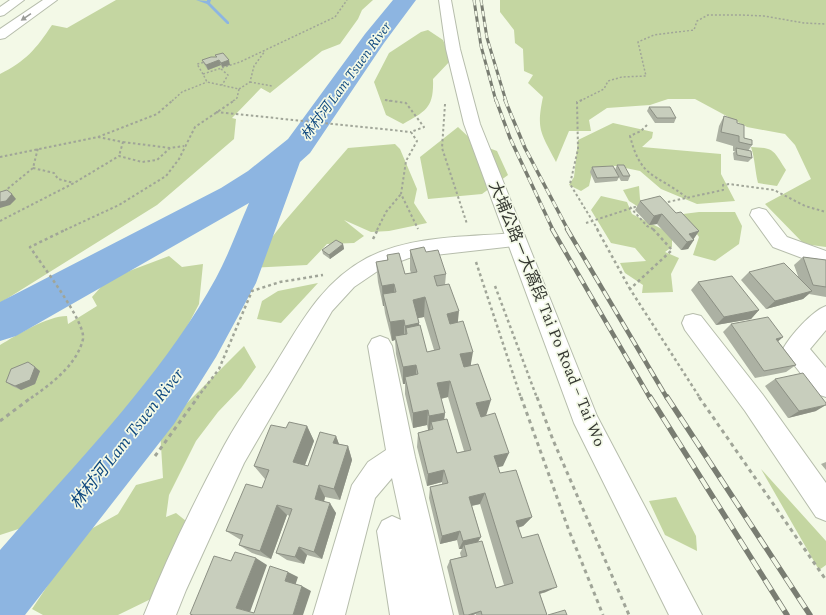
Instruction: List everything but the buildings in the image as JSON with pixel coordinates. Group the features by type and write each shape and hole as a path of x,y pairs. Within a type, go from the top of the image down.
{"main road":[{"path":"0,7 14,0"},
{"path":"0,12 18,0"},
{"path":"0,35 52,0"},
{"name":"大埔公路－大窩段 Tai Po Road – Tai Wo","path":"445,0 453,49 468,109 515,240 587,423 686,615"},
{"path":"759,215 780,242 826,258"},
{"path":"160,615 172,584 234,454 324,305 347,281 375,263 407,252 440,246 515,240"},
{"path":"826,315 794,349 826,386"},
{"path":"694,324 754,403 826,507"},
{"path":"380,346 401,457 437,615"},
{"path":"329,615 362,495 369,482 378,471 388,462 401,457"},
{"path":"392,531 406,615"}],"path":[{"path":"203,74 221,69 266,50 335,17 347,0"},
{"path":"826,24 804,24 764,16 708,15 697,21 694,30 654,35 638,42 643,70 646,76 608,81 604,89 577,102 578,148 570,184 630,288 715,422 826,580"},
{"path":"250,82 254,66 266,50"},
{"path":"207,82 197,64 208,62"},
{"path":"221,69 228,75 222,85"},
{"path":"0,157 38,148 98,137 157,114 182,92 207,82 239,88 250,82 272,86"},
{"path":"0,421 52,383 75,357 83,338 79,320 30,246 119,205 166,176 179,159 184,146 195,127 238,98 239,88"},
{"path":"445,102 442,148 467,220"},
{"path":"216,112 411,132"},
{"path":"647,125 640,131 630,136 636,159 641,168 654,178 687,197"},
{"path":"98,137 170,148 184,146"},
{"path":"0,221 74,183 119,156 123,142"},
{"path":"0,195 33,168 38,148"},
{"path":"119,156 142,162 157,160 170,148"},
{"path":"33,168 54,173 58,179 74,183"},
{"path":"656,203 663,204 687,197 723,190 723,185 729,184 774,190 805,206 826,212"},
{"path":"373,239 386,212 401,194"},
{"path":"586,223 630,207 643,204"},
{"path":"630,207 647,226 656,231 672,250 630,288"},
{"path":"476,262 522,404 552,486 603,615"},
{"path":"154,456 220,369 252,291 280,282 329,275"},
{"path":"495,286 553,440 629,615"}],"green space":[{"path":"116,0 373,0 362,10 358,19 340,44 322,51 270,93 261,88 232,118 236,119 234,139 157,205 0,303 0,74 30,54 52,25 67,28"},
{"path":"500,0 826,0 826,247 804,244 765,204 811,179 795,145 785,134 747,127 695,99 668,99 650,105 607,108 589,120 591,131 569,131 556,162 541,131 540,117 543,97 528,83 533,75 524,71 523,49 515,43 514,30 500,12"},
{"path":"428,30 443,40 451,60 433,79 432,96 427,108 418,116 403,124 386,115 374,82 389,53 421,32"},
{"path":"613,123 653,132 652,138 642,147 721,154 721,174 735,201 697,204 661,189 640,171 616,166 607,166 592,173 589,186 581,191 569,185 574,177 578,140"},
{"path":"458,127 475,143 497,151 508,175 482,194 428,199 420,157"},
{"path":"395,144 400,149 417,189 414,203 427,223 389,231 371,232 344,220 364,236 354,243 327,244 307,265 248,268 284,222 348,148"},
{"path":"751,147 769,149 776,154 786,170 777,186 758,183"},
{"path":"639,186 640,199 645,211 629,201 623,190"},
{"path":"601,196 627,202 632,214 672,234 672,247 665,252 679,258 671,274 673,292 642,293 643,285 625,273 620,263 646,261 635,248 611,243 591,210"},
{"path":"699,212 735,212 742,226 739,244 715,261 693,255 699,237 683,214"},
{"path":"169,256 182,267 203,264 199,304 177,346 105,449 43,521 0,535 0,345 32,327 50,319 67,316 68,324 97,306 92,297 108,279"},
{"path":"318,283 281,323 257,319 262,301 278,291"},
{"path":"244,346 256,367 241,388 218,412 196,441 169,495 166,517 176,513 186,521 157,596 118,615 43,615 32,609 82,534 118,514 136,485 163,478 160,430"},
{"path":"761,469 826,541 826,565 819,570"},
{"path":"676,497 696,536 697,551 665,535 649,501"},
{"path":"23,542 66,555 15,615 0,615 0,565"}],"waterway":[{"path":"198,0 208,3"},
{"name":"林村河 Lam Tsuen River","path":"0,323 234,196 260,179 299,146 374,39 405,0"},
{"path":"208,3 228,23"},
{"name":"林村河 Lam Tsuen River","path":"0,597 156,408 200,343 235,283 284,160"}],"railway":[{"path":"474,0 481,46 496,101"},
{"path":"481,0 487,38 506,101"},
{"path":"496,100 510,138 553,230"},
{"path":"505,100 525,148 568,230"},
{"path":"552,229 650,398"},
{"path":"567,229 667,398"},
{"path":"650,397 787,615"},
{"path":"667,397 810,615"}]}
